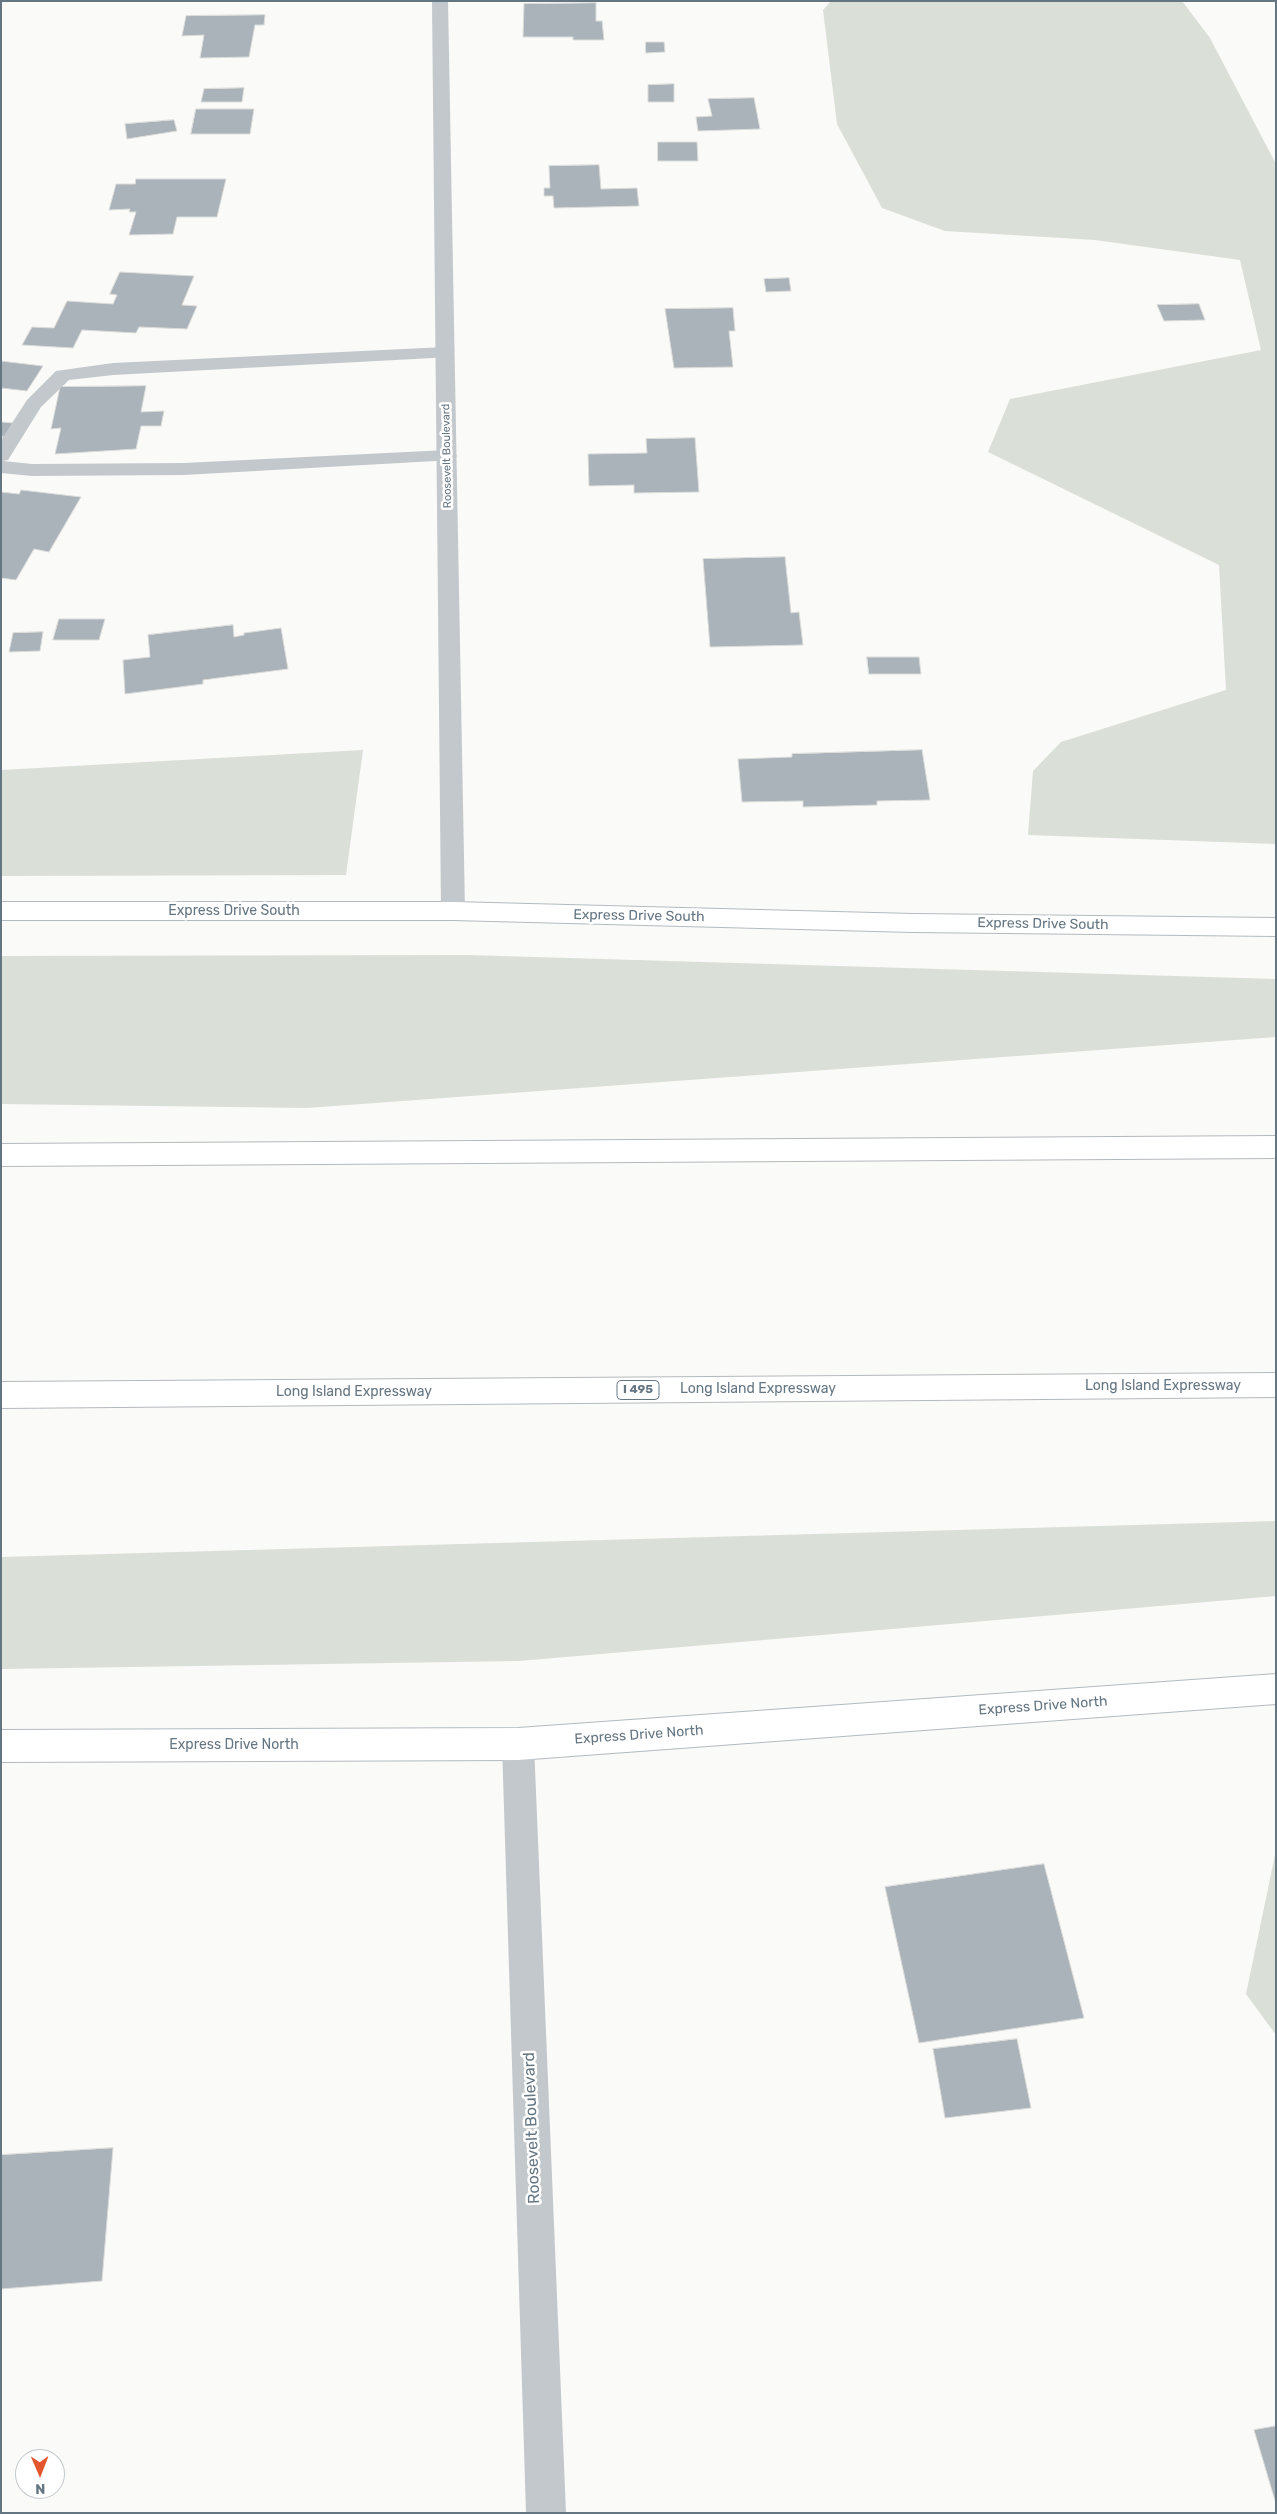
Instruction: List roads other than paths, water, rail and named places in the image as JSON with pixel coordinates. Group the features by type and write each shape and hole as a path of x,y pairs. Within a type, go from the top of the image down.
{"main road":[{"name":"Express Drive South","path":"1,911 453,911 913,923 1276,926"},
{"path":"1,1155 1276,1147"},
{"name":"Long Island Expressway","path":"1,1395 1276,1385"},
{"name":"Express Drive North","path":"1,1746 518,1744 1276,1689"}],"street":[{"name":"Roosevelt Boulevard","path":"440,1 453,911"},
{"path":"1,456 34,404 63,375 122,368 445,353"},
{"path":"1,467 32,470 184,469 447,456"},
{"name":"Roosevelt Boulevard","path":"518,1744 546,2513"}]}
